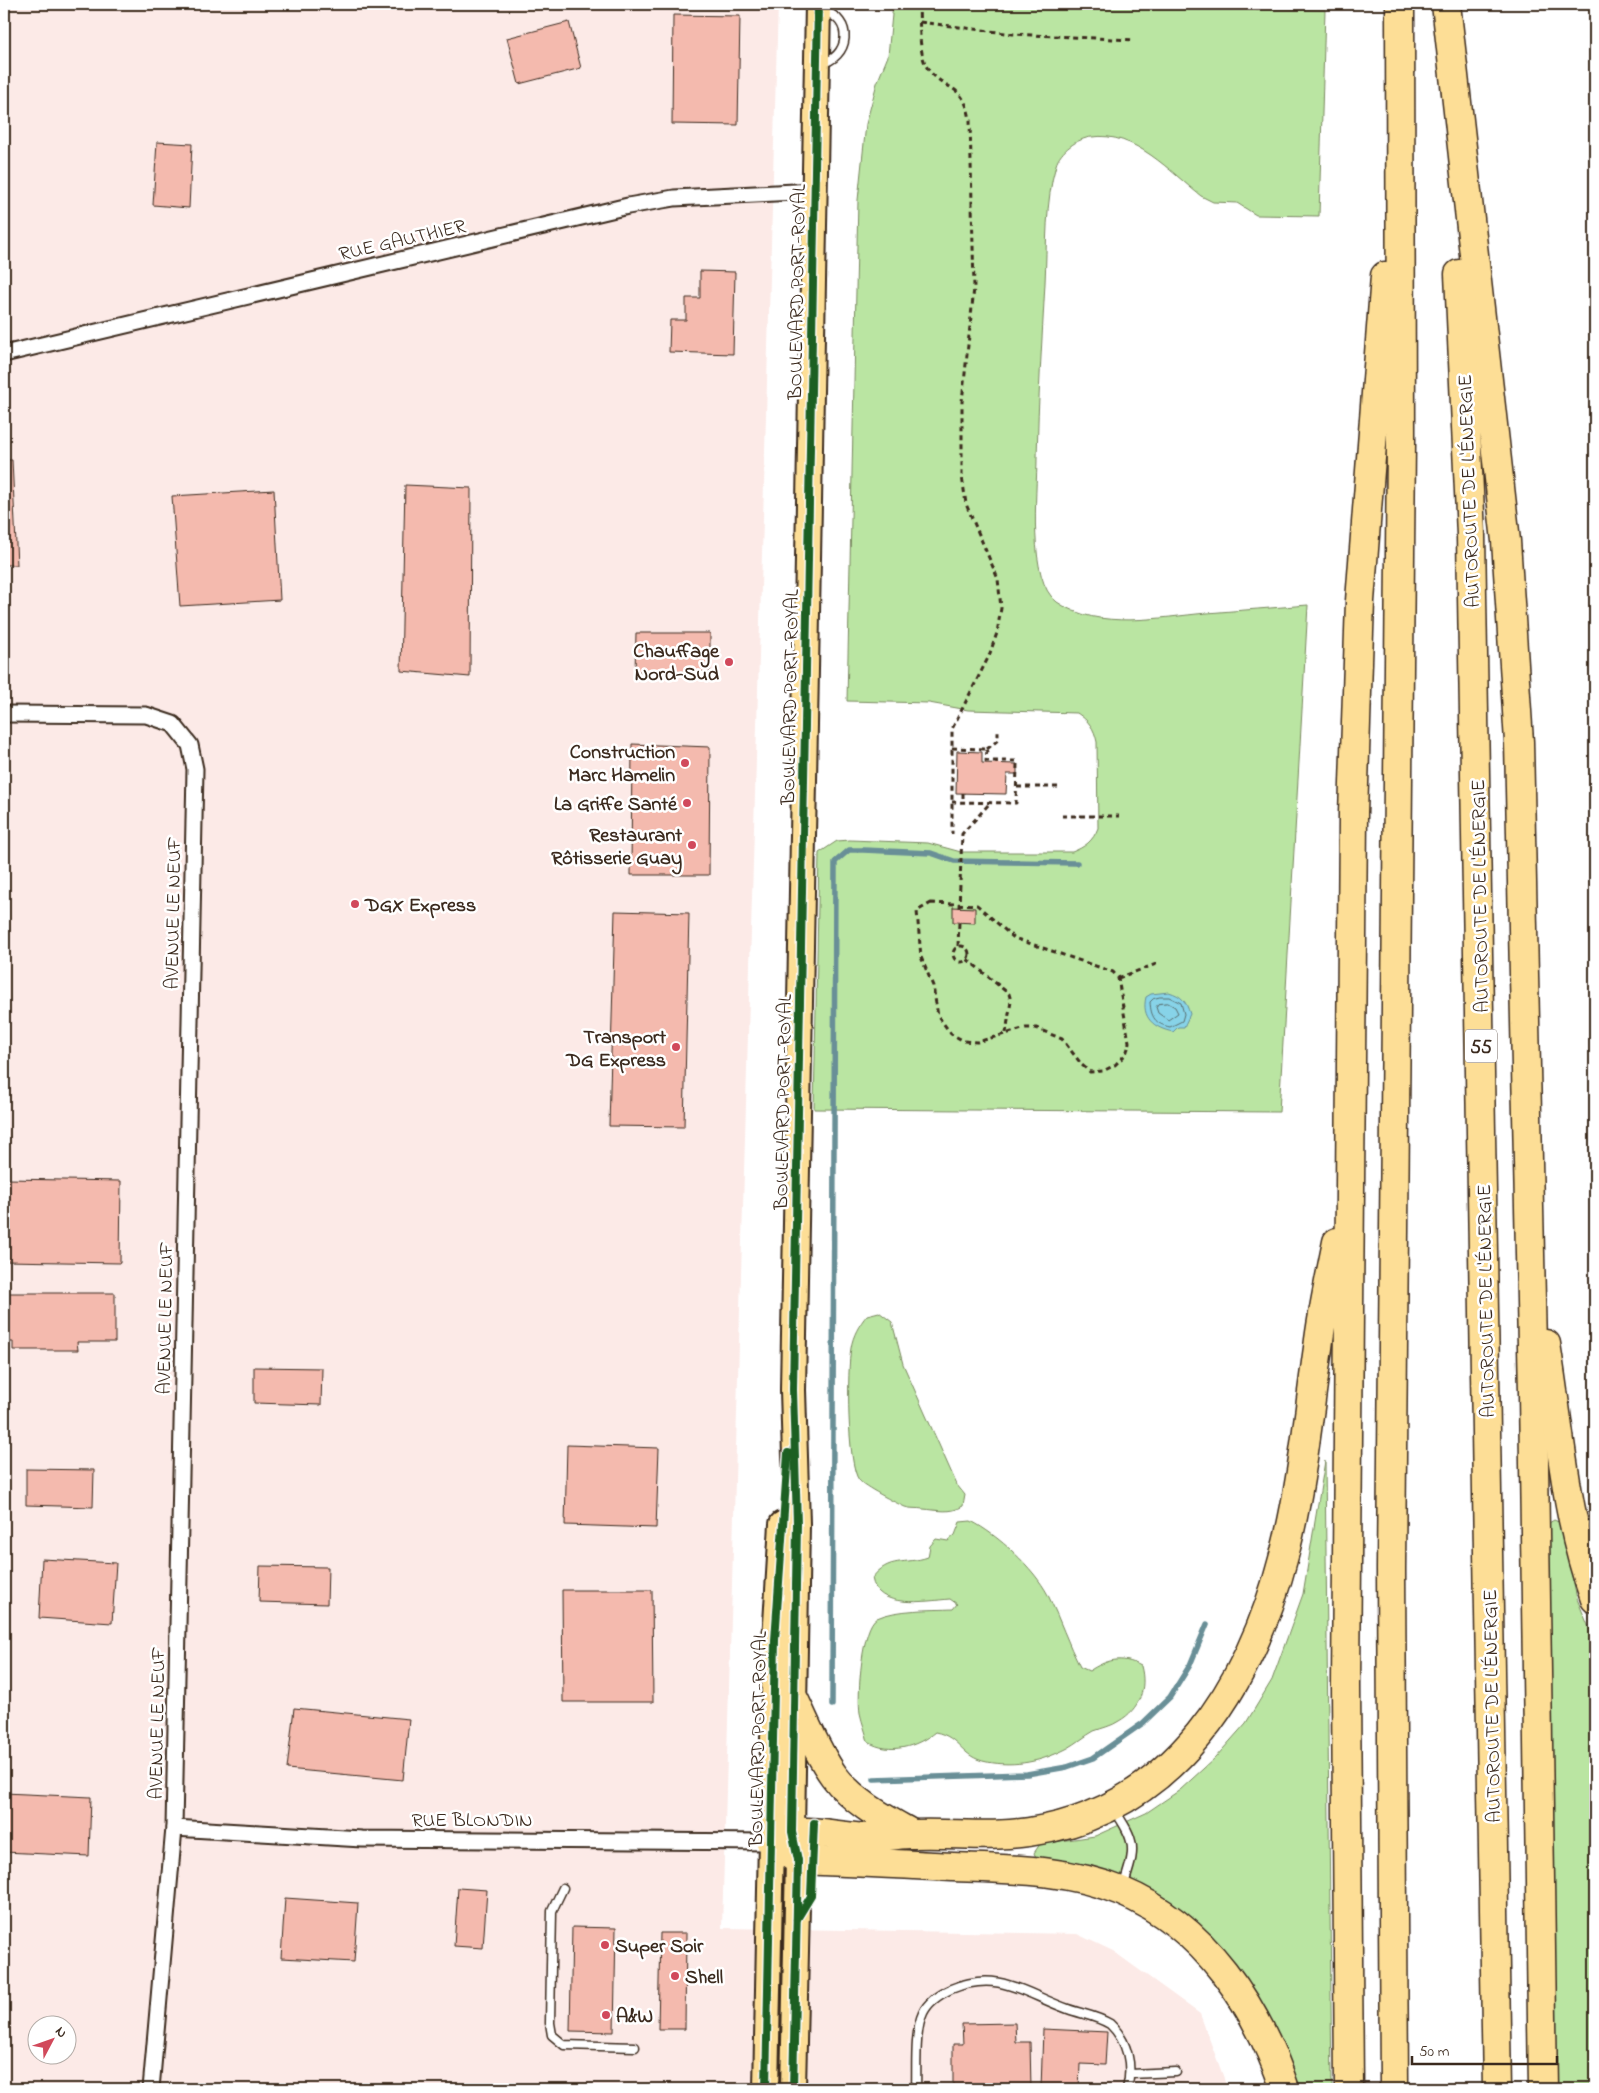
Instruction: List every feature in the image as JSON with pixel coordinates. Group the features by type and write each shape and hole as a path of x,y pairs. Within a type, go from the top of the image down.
{"highway":[{"path":"1394,2089 1391,1569 1401,460 1400,4"},
{"path":"1445,4 1506,540 1513,620 1523,853 1543,2089"},
{"name":"AUTOROUTE DE L'ÉNERGIE","path":"1445,4 1471,535 1497,2089"},
{"path":"1349,2089 1346,1675 1352,814 1360,601 1401,70"},
{"path":"781,1837 872,1838 912,1834 989,1836 1031,1832 1082,1819 1111,1806 1158,1777 1203,1729 1241,1668 1265,1616 1283,1560 1298,1490 1318,1347 1350,1166"},
{"path":"1530,1241 1567,1486 1578,1542 1595,1599"},
{"path":"795,1701 826,1762 842,1786 875,1813 912,1834"},
{"path":"781,1837 798,1860 1040,1872 1085,1880 1122,1892 1152,1908 1178,1926 1202,1947 1224,1971 1259,2026 1285,2089"}],"main road":[{"name":"BOULEVARD PORT-ROYAL","path":"781,1837 775,1640 792,1390 818,7"},
{"name":"BOULEVARD PORT-ROYAL","path":"766,2089 781,1837 795,1701 797,1524 792,1390"},
{"path":"793,2089 798,1860"}],"street":[{"name":"RUE GAUTHIER","path":"4,354 628,206 683,198 814,191"},
{"name":"AVENUE LE NEUF","path":"4,714 146,715 173,724 190,745 196,769 174,1828 151,2089"},
{"name":"RUE BLONDIN","path":"174,1828 362,1839 781,1837"}],"lane":[{"path":"1111,1806 1133,1846 1133,1858 1122,1892"},
{"path":"563,1888 552,1911 550,2023 552,2035 564,2045 634,2047"},
{"path":"916,2089 920,2025 924,2011 933,2000 945,1992 979,1982 1021,1988 1067,2008 1104,2020 1116,2029 1125,2044 1130,2074 1127,2089"},
{"path":"1130,2074 1176,2072"}],"path":[{"path":"919,4 922,50 927,68 962,95 970,120 974,288 962,402 962,476 966,504 993,563 1000,594 997,633 990,656 952,730 952,834"},
{"path":"920,22 1013,34 1134,40"},
{"path":"952,748 987,749 998,740 998,731"},
{"path":"952,802 1016,803 1017,761 986,761 987,749"},
{"path":"1017,787 1062,787"},
{"path":"963,793 963,802"},
{"path":"959,908 962,834 990,803"},
{"path":"1062,816 1119,816"},
{"path":"931,903 959,903 973,903 980,907 1014,938 1112,972 1118,978 1129,1042 1126,1054 1109,1069 1098,1072 1086,1070 1062,1040 1040,1029 1031,1027 977,1042 964,1041 952,1034 938,1016 933,986 920,948 917,911 931,903"},
{"path":"958,946 968,950 969,954 967,959 960,962 954,959 953,952 958,946 959,922"},
{"path":"967,959 1009,994 1011,1001 1006,1033"},
{"path":"1118,978 1159,963"}],"shaded area":[{"path":"4,4 778,4 722,1928 1077,1934 1113,1951 1200,2014 1228,2089 4,2089"}],"green space":[{"path":"893,4 1325,10 1319,216 1256,215 1237,203 1213,202 1201,196 1151,155 1123,140 1108,137 1087,138 1070,146 1061,155 1052,179 1048,208 1038,414 1035,513 1037,556 1041,575 1048,591 1057,602 1074,611 1092,617 1130,620 1308,605 1279,1112 814,1109 819,853 837,841 850,840 928,843 961,852 1072,852 1088,843 1094,837 1098,828 1097,742 1090,725 1077,713 968,710 929,703 847,701 858,200 866,124 877,83 888,56"},
{"path":"879,1312 892,1322 903,1364 957,1485 965,1495 963,1506 954,1510 944,1511 905,1507 862,1483 855,1471 849,1416 851,1348 857,1330 867,1315"},
{"path":"1325,1461 1332,2089 1296,2089 1220,1952 1037,1860 1034,1853 1040,1844 1095,1836 1146,1813 1180,1790 1215,1758 1246,1723 1272,1680 1303,1594"},
{"path":"1554,1520 1561,1523 1577,1599 1595,1642 1595,2089 1557,2089 1548,1529 1549,1523"},
{"path":"971,1521 1004,1543 1034,1574 1048,1595 1080,1667 1089,1671 1101,1664 1114,1660 1127,1661 1141,1666 1143,1682 1140,1697 1137,1704 1126,1716 1113,1724 1094,1731 1058,1753 1028,1762 1008,1764 987,1762 971,1756 950,1738 935,1732 920,1742 903,1748 885,1748 868,1742 860,1713 859,1692 864,1647 872,1623 877,1618 885,1615 914,1610 953,1609 957,1604 950,1599 916,1602 892,1599 883,1595 876,1588 872,1578 878,1571 891,1564 928,1557 930,1546 936,1539 948,1541 955,1535 960,1522"}],"water":[{"path":"1169,992 1183,1000 1190,1014 1184,1027 1178,1027 1173,1032 1155,1025 1150,1021 1145,1011 1146,997 1151,994"}],"building":[{"path":"673,15 740,16 738,125 672,124"},
{"path":"569,22 581,68 519,84 507,38"},
{"path":"157,142 192,144 189,208 153,205"},
{"path":"700,271 735,272 733,354 669,352 670,320 686,320 686,298 700,298"},
{"path":"4,460 12,460 17,565 4,565"},
{"path":"405,485 471,488 470,677 401,671"},
{"path":"274,490 280,600 180,606 172,496"},
{"path":"636,633 710,633 710,672 635,671"},
{"path":"632,744 710,747 709,875 631,875"},
{"path":"957,751 982,752 982,763 1017,764 1017,774 1007,774 1006,794 956,793"},
{"path":"953,907 975,908 975,923 953,922"},
{"path":"615,911 689,913 684,1127 609,1126"},
{"path":"7,1179 121,1181 120,1263 5,1261"},
{"path":"4,1293 115,1293 115,1342 77,1342 78,1350 13,1350 13,1342 4,1342"},
{"path":"254,1367 322,1368 321,1405 254,1403"},
{"path":"567,1445 659,1448 656,1528 565,1525"},
{"path":"26,1469 94,1470 93,1507 26,1505"},
{"path":"42,1559 116,1563 112,1623 39,1618"},
{"path":"260,1566 328,1567 327,1604 259,1602"},
{"path":"562,1590 652,1590 653,1702 563,1702"},
{"path":"294,1708 409,1719 403,1780 287,1769"},
{"path":"4,1793 91,1797 89,1856 4,1852"},
{"path":"458,1888 487,1890 483,1948 454,1946"},
{"path":"285,1898 358,1903 354,1962 281,1958"},
{"path":"572,1927 616,1928 614,2032 570,2031"},
{"path":"660,1933 686,1933 685,2029 658,2029"},
{"path":"1015,2023 1016,2042 1030,2042 1031,2089 953,2089 953,2044 963,2044 962,2024"},
{"path":"1043,2029 1107,2032 1105,2065 1080,2064 1079,2089 1041,2089"}],"waterway":[{"path":"832,1705 835,862 849,850 863,850 931,853 954,861 1077,863"},
{"path":"874,1779 1027,1774 1067,1767 1093,1758 1143,1723 1170,1697 1190,1665 1207,1624"}],"cycle path":[{"path":"793,2089 798,1860 792,1832 797,1524 793,1390 818,4"},
{"path":"766,2089 775,1640 788,1453"},
{"path":"797,1919 811,1896 814,1823"}],"place":[{"name":"Chauffage Nord-Sud","path":"729,662"},
{"name":"Construction Marc Hamelin","path":"685,763"},
{"name":"La Griffe Santé","path":"687,803"},
{"name":"Restaurant Rôtisserie Guay","path":"692,845"},
{"name":"DGX Express","path":"355,904"},
{"name":"Transport DG Express","path":"676,1047"},
{"name":"Super Soir","path":"605,1945"},
{"name":"Shell","path":"675,1976"},
{"name":"A&W","path":"606,2015"}]}
